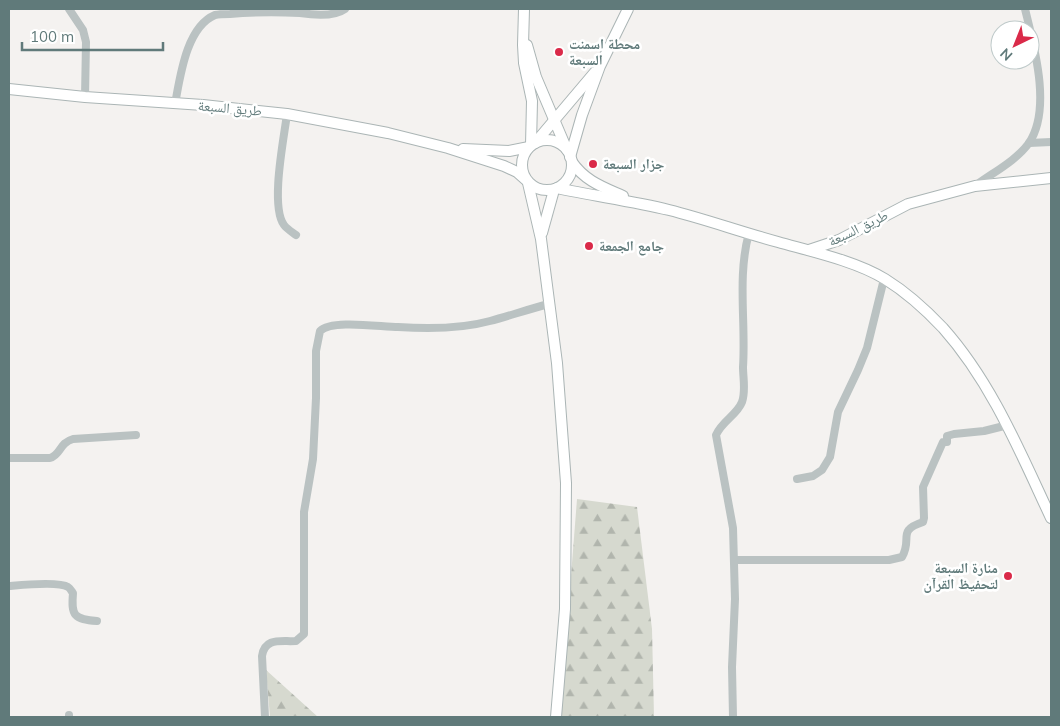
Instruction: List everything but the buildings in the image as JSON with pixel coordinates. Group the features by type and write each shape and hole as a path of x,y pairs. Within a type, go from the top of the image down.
{"street":[{"path":"68,9 83,30 86,42 85,97"},
{"path":"75,18 76,9"},
{"path":"175,104 182,63 189,46 203,24 215,15 252,12 334,13 345,9"},
{"path":"524,9 524,63 533,113 532,145"},
{"path":"570,157 582,115 600,66 628,9"},
{"path":"975,186 1011,160 1029,143 1039,120 1040,84 1036,53 1025,9"},
{"path":"523,31 536,77 570,157 572,170 569,178 555,189 541,239"},
{"path":"556,717 565,609 566,483 557,363 541,239 521,163 524,155 532,145 600,66"},
{"name":"طريق السبعة","path":"9,90 203,105 287,114 388,133 448,148"},
{"path":"287,114 278,203 280,217 284,226 296,235"},
{"path":"448,148 508,151 544,140 554,141 562,146 580,173 594,184 638,202 809,250 868,270 884,279 906,294 927,313 973,366 1008,425 1051,518"},
{"path":"1029,143 1051,142"},
{"path":"448,148 504,166 517,172 527,181 543,190 555,189 638,202"},
{"name":"طريق السبعة","path":"809,250 839,240 908,204 975,186 1051,178"},
{"path":"733,717 733,528 716,435 720,426 737,409 743,394 745,353 743,268 744,248 749,233"},
{"path":"797,479 813,476 822,470 830,457 838,412 867,348 884,279"},
{"path":"265,717 262,656 265,645 271,642 296,640 304,634 304,512 313,459 316,351 320,331 324,327 350,324 398,327 461,326 489,321 548,304"},
{"path":"734,560 889,560 902,557 906,547 907,530 910,526 922,522 924,518 923,487 942,442 946,442 947,436 984,431 1008,425"},
{"path":"9,458 50,458 55,457 64,442 73,439 136,435"},
{"path":"9,586 35,584 64,585 73,593 72,610 77,616 86,620 97,621"}],"green space":[{"path":"577,499 637,507 652,629 654,717 560,717"},
{"path":"266,670 318,717 270,717"}],"place":[{"name":"محطة اسمنت السبعة","path":"559,52"},
{"name":"جزار السبعة","path":"593,164"},
{"name":"جامع الجمعة","path":"589,246"},
{"name":"منارة السبعة لتحفيظ القرآن","path":"1008,576"}]}
